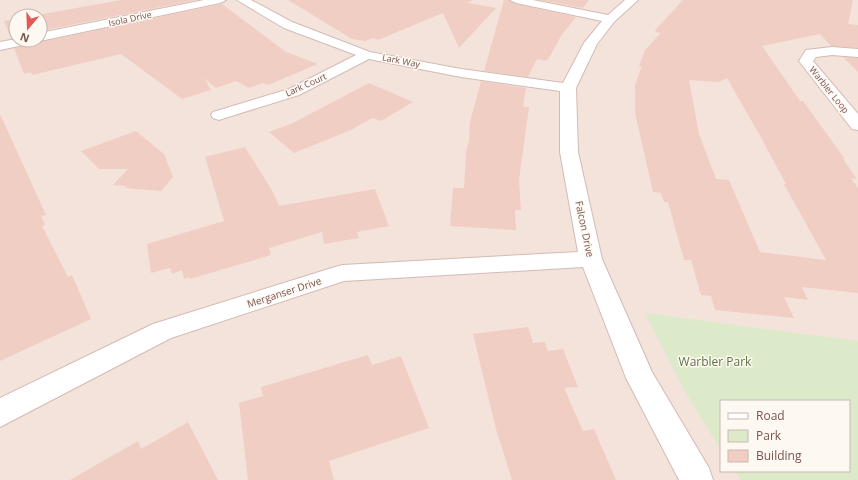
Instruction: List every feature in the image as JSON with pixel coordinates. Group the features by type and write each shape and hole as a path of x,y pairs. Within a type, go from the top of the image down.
{"street":[{"name":"Isola Drive","path":"48,36 220,0"},
{"name":"Lark Way","path":"243,0 288,25 367,55 461,73 568,88"},
{"path":"516,0 610,18"},
{"name":"Falcon Drive","path":"632,0 610,18 591,43 568,88 569,152 591,259 640,378 697,480"},
{"name":"Warbler Loop","path":"858,53 832,51 811,53 806,61 858,125"},
{"name":"Lark Court","path":"218,115 294,92 367,55"},
{"name":"Merganser Drive","path":"0,413 162,331 343,273 591,259"}],"shaded area":[{"path":"0,0 858,0 858,480 0,480"}],"green space":[{"name":"Warbler Park","path":"645,313 858,341 858,480 741,480 736,472 850,472 850,400 720,400 720,448 684,390"}],"building":[{"path":"121,0 196,0 48,29 48,13"},
{"path":"288,0 473,0 468,3 496,8 459,48 443,13 378,40 373,38 365,41 352,39"},
{"path":"504,0 576,17 561,36 549,58 546,61 537,59 528,77 484,71"},
{"path":"541,0 589,0 583,8"},
{"path":"683,0 853,0 848,24 858,25 858,48 831,46 820,34 762,46 800,101 803,101 845,159 843,159 857,179 851,178 858,188 858,293 802,287 808,300 784,297 794,318 715,310 711,296 701,295 691,260 684,260 668,202 664,202 661,193 653,192 635,113 635,85 642,66 639,66 645,50 661,33 655,32","holes":["727,78 786,184 784,184 826,260 760,252 729,180 716,179 699,134 689,80 719,82"]},
{"path":"222,4 286,52 318,64 268,85 263,83 249,88 236,81 216,88 204,78 211,90 182,99 121,54 32,75 31,72 24,74 14,48 48,48 48,40"},
{"path":"8,20 8,31 4,21"},
{"path":"843,57 858,58 858,72"},
{"path":"481,81 526,88 523,107 529,107 519,180 521,210 515,210 516,230 450,226 453,188 464,188 466,152 469,141 470,122"},
{"path":"369,83 413,102 381,121 372,118 351,130 294,153 269,132 293,123"},
{"path":"0,114 46,215 41,216 45,225 42,226 68,277 72,275 91,319 0,361"},
{"path":"136,131 164,154 173,177 161,191 125,188 127,186 113,185 128,169 99,169 81,151"},
{"path":"245,147 273,192 279,206 375,189 389,226 357,232 359,238 324,244 322,232 269,248 271,255 190,279 189,277 184,279 182,270 172,274 170,268 151,273 147,244 224,221 205,157"},
{"path":"528,327 533,343 545,342 548,351 563,349 578,387 564,388 583,431 594,429 616,480 512,480 496,429 473,334"},
{"path":"368,355 372,365 401,356 429,428 329,461 334,480 248,480 239,403 263,396 261,387"},
{"path":"188,422 218,480 70,480 138,441 141,449"}]}
